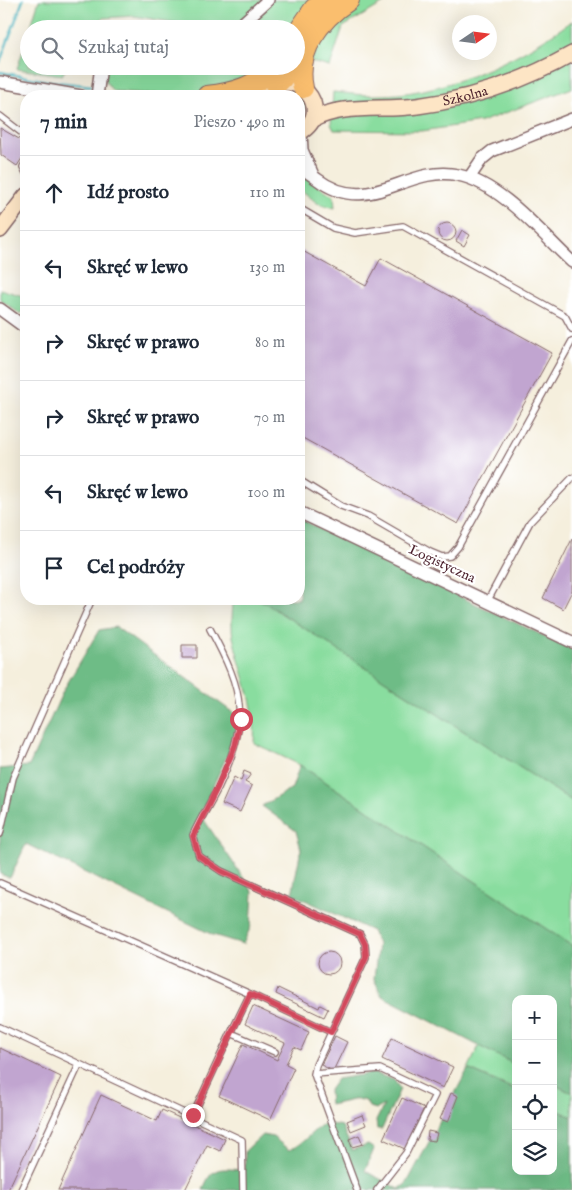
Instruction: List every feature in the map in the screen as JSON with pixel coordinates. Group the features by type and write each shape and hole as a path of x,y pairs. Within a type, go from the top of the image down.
{"highway":[{"path":"305,22 324,0"},
{"path":"305,55 314,33 326,18 349,0"},
{"path":"238,90 256,82 269,88 284,75"},
{"path":"304,75 308,93"}],"street":[{"path":"246,20 268,0"},
{"name":"Szkolna","path":"312,120 322,115 352,110 416,106 471,96 524,78 572,54"},
{"path":"98,90 99,75"},
{"path":"0,83 44,90"},
{"name":"Szkolna","path":"269,88 290,83 303,90"},
{"name":"Szkolna","path":"305,91 352,110"},
{"path":"305,127 312,120 314,113 308,93"},
{"path":"469,178 492,151 572,119"},
{"path":"305,157 313,175"},
{"path":"305,169 339,191 362,194 378,192 428,176 444,174 469,178 493,190 572,262"},
{"path":"0,230 20,204"},
{"path":"0,309 20,324"},
{"name":"Logistyczna","path":"305,515 572,642"}],"lane":[{"path":"0,116 20,131"},
{"path":"305,212 332,228 356,233 403,226 565,316 572,329"},
{"path":"305,484 341,506 368,516 430,552 442,557 450,556 458,548 572,341"},
{"path":"487,602 530,522 572,478"},
{"path":"0,834 13,778 89,605"},
{"path":"210,629 222,651 235,684 240,702 241,719 235,746 193,836 199,856 221,871 360,934 365,944 366,957 331,1032 314,1074 357,1190"},
{"path":"0,883 331,1032"},
{"path":"193,1115 250,994"},
{"path":"0,1027 79,1065 193,1115 242,1140 242,1190"},
{"path":"231,1033 275,1052"},
{"path":"21,1190 79,1065"},
{"path":"314,1074 380,1069 435,1095 406,1153 377,1190"}],"green space":[{"path":"39,0 389,0 343,27 330,67 305,60 305,20 159,20 134,16 103,18 101,20 33,20"},
{"path":"572,21 572,88 481,122 422,131 334,130 331,124 333,92 366,95 397,94 451,83 502,63 527,50"},
{"path":"105,75 251,75 211,90 112,90 105,81"},
{"path":"305,173 315,184 334,196 335,208 317,203 305,193"},
{"path":"0,289 20,295 20,314 0,299"},
{"path":"305,521 375,557 572,649 572,801 268,605 305,605"},
{"path":"233,605 268,605 572,801 572,946 300,765 254,743 251,704 233,636"},
{"path":"116,627 239,717 232,745 200,814 253,892 251,926 243,944 213,935 26,844 10,878 0,874 0,769 29,766 64,689 99,630"},
{"path":"300,765 572,946 572,1093 557,1086 557,995 512,995 512,1063 382,996 374,979 378,944 372,931 292,894 301,849 296,831 262,806 292,788"},
{"path":"479,1046 512,1063 512,1088 468,1069"},
{"path":"468,1069 512,1089 512,1175 557,1175 557,1110 572,1117 572,1190 203,1190 210,1176 218,1170 245,1170 245,1151 262,1135 273,1137 289,1150 325,1123 342,1126 352,1150 368,1145 374,1149 365,1171 399,1189 407,1183"},
{"path":"374,1073 394,1080 400,1089 382,1129 377,1129 376,1121 384,1105 377,1109 369,1107 366,1101 357,1099 330,1105 329,1090 337,1079"},
{"path":"557,1086 572,1093 572,1117 557,1110"}],"building":[{"path":"0,128 20,140 20,161 17,166 1,155"},
{"path":"447,223 453,226 456,232 453,238 447,241 441,238 438,232 441,226"},
{"path":"462,230 470,235 464,246 456,241"},
{"path":"305,252 366,286 381,258 552,353 458,524 305,439"},
{"path":"572,539 572,591 563,609 543,598"},
{"path":"182,645 197,645 197,658 182,658"},
{"path":"244,771 251,774 245,782 252,786 240,812 222,804 234,777 241,781"},
{"path":"325,952 333,952 340,959 340,967 333,974 325,974 318,967 318,959"},
{"path":"278,988 319,1008 320,1005 328,1009 324,1017 276,994"},
{"path":"253,1006 309,1032 301,1050 294,1047 286,1064 294,1068 270,1120 219,1096 243,1044 277,1060 285,1043 245,1024"},
{"path":"335,1036 347,1042 333,1071 321,1065"},
{"path":"392,1038 453,1067 443,1088 382,1059"},
{"path":"0,1048 61,1077 8,1190 0,1190"},
{"path":"451,1093 458,1096 448,1122 440,1119"},
{"path":"101,1095 157,1121 162,1110 225,1139 220,1151 207,1145 185,1190 58,1190"},
{"path":"402,1098 424,1108 405,1149 383,1139"},
{"path":"362,1115 366,1125 351,1131 347,1121"},
{"path":"428,1131 437,1133 435,1141 427,1140"},
{"path":"359,1135 363,1144 352,1147 349,1139"}],"waterway":[{"path":"0,62 23,0"},
{"path":"0,72 48,81"},
{"path":"50,81 92,86"}],"route":[{"path":"193,1115 250,994 331,1032 367,953 360,934 221,871 199,856 193,836 235,746 241,719"}]}
